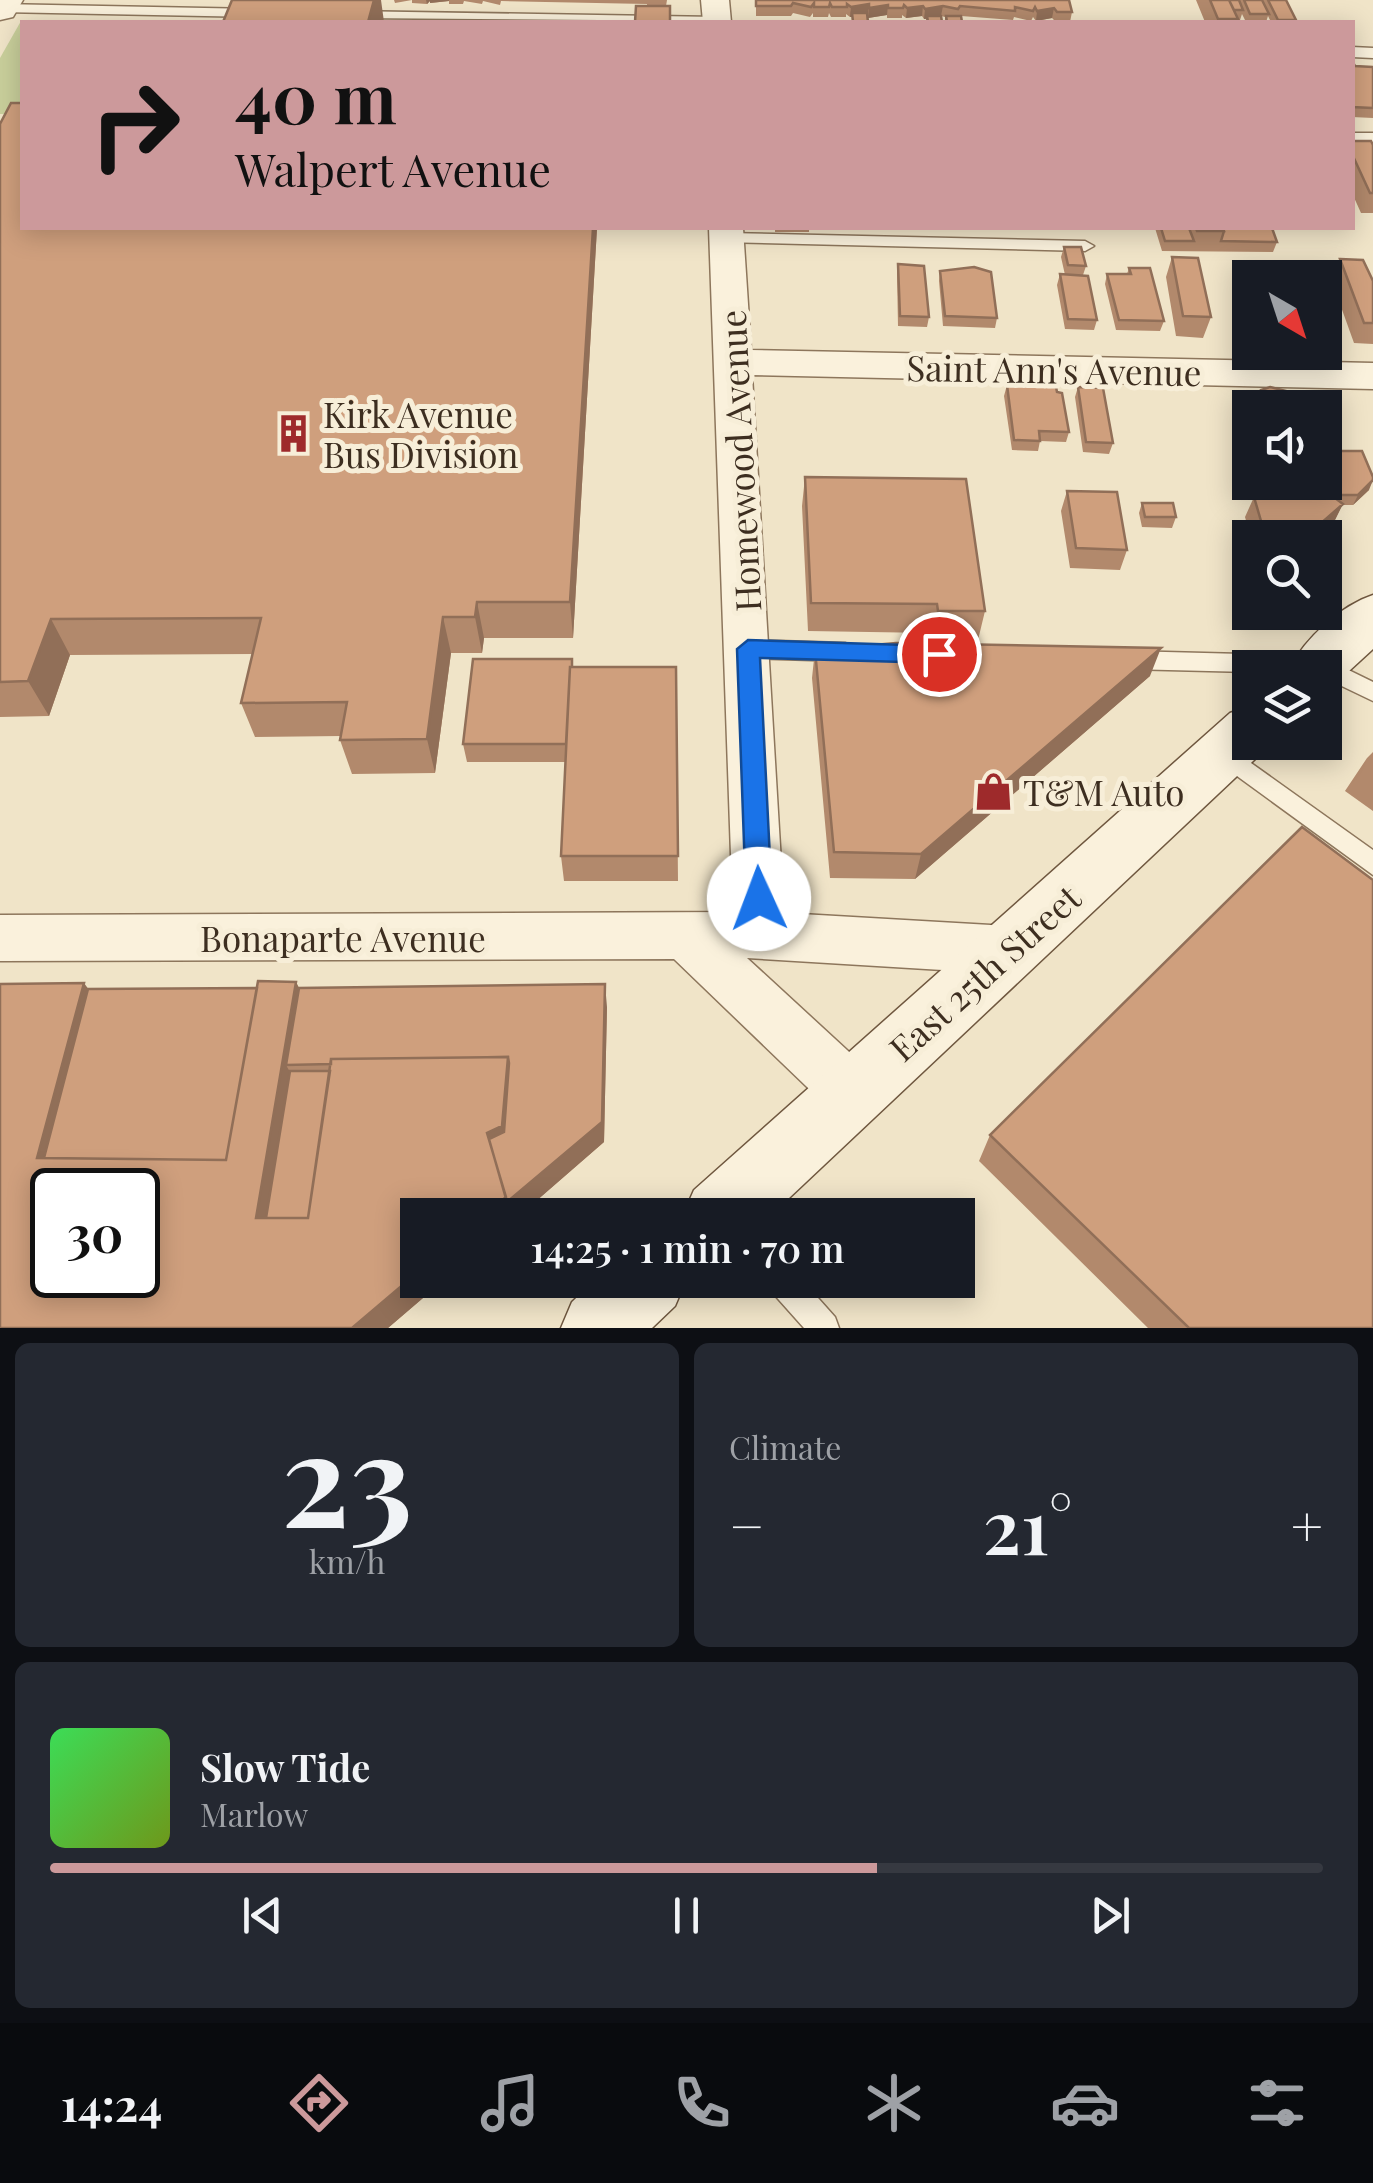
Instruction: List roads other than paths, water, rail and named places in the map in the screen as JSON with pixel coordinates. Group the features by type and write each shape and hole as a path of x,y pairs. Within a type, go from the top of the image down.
{"main road":[{"path":"0,8 5,0"},
{"path":"1339,650 1373,616"},
{"name":"East 25th Street","path":"739,1198 1232,745"},
{"path":"598,1328 630,1298"}],"street":[{"name":"Homewood Avenue","path":"727,233 760,934"},
{"name":"Saint Ann's Avenue","path":"734,362 1373,376"},
{"name":"Bonaparte Avenue","path":"0,938 760,934 1008,950"},
{"path":"686,937 852,1092"}],"lane":[{"path":"0,8 279,13"},
{"path":"338,14 716,14"},
{"path":"727,233 1085,246"},
{"path":"748,649 866,652"},
{"path":"1103,659 1232,664"},
{"path":"1342,677 1373,692"},
{"path":"1257,760 1373,864"},
{"path":"798,1298 824,1328"}],"place":[{"name":"Kirk Avenue Bus Division","path":"293,433"},
{"name":"T&M Auto","path":"993,791"}]}
